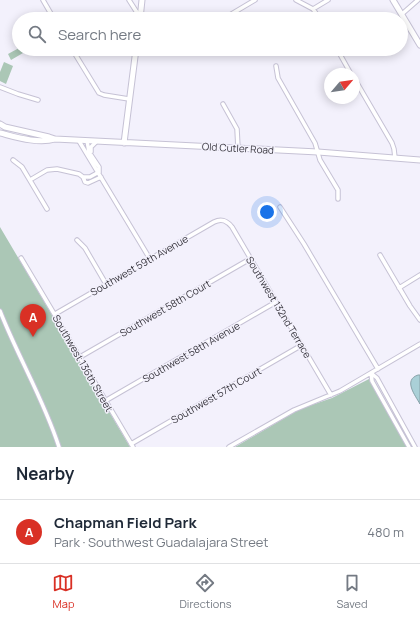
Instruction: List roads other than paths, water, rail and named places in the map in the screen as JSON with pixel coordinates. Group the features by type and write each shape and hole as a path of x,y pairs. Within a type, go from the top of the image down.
{"main road":[{"path":"141,12 142,0"},
{"path":"394,0 401,12"},
{"path":"408,24 420,45"},
{"path":"124,143 135,56"},
{"name":"Old Cutler Road","path":"2,126 55,139"},
{"name":"Old Cutler Road","path":"0,133 41,140 55,139 318,152 420,160"}],"street":[{"path":"43,0 50,12"},
{"path":"129,0 137,12"},
{"path":"234,12 255,0"},
{"path":"296,0 313,9 315,12"},
{"path":"313,9 328,0"},
{"path":"404,12 418,0"},
{"path":"76,56 99,92 104,95 130,99"},
{"path":"341,56 348,68"},
{"path":"276,66 278,78 315,143 320,160 338,190 338,199"},
{"path":"0,87 38,100"},
{"path":"360,88 392,143 395,158"},
{"path":"223,104 237,129 238,148"},
{"path":"79,141 96,170 99,172"},
{"path":"87,141 89,152 99,167 101,177 150,259"},
{"path":"92,155 91,147 96,142"},
{"path":"13,160 22,167 47,209"},
{"path":"30,180 47,170 54,169 79,174 83,177 85,182 88,183 101,177"},
{"path":"83,177 90,177 99,172"},
{"path":"280,207 304,244 378,369"},
{"name":"Southwest 59th Avenue","path":"55,314 214,222 224,220"},
{"name":"Southwest 132nd Terrace","path":"224,220 232,227 331,396"},
{"path":"77,240 85,248 106,284"},
{"path":"380,255 420,320"},
{"name":"Southwest 136th Street","path":"21,258 132,446"},
{"name":"Southwest 58th Court","path":"80,357 250,259"},
{"path":"399,288 420,276"},
{"name":"Southwest 58th Avenue","path":"105,401 276,302"},
{"path":"0,311 46,413 59,447"},
{"path":"229,447 294,410 331,396 420,344"},
{"name":"Southwest 57th Court","path":"132,446 302,346"},
{"path":"371,373 372,381 409,447"},
{"path":"371,373 377,378 415,447"}],"water":[{"path":"420,375 420,404 413,392 411,384 411,380"}],"place":[{"name":"Chapman Field Park","path":"33,337"}]}
